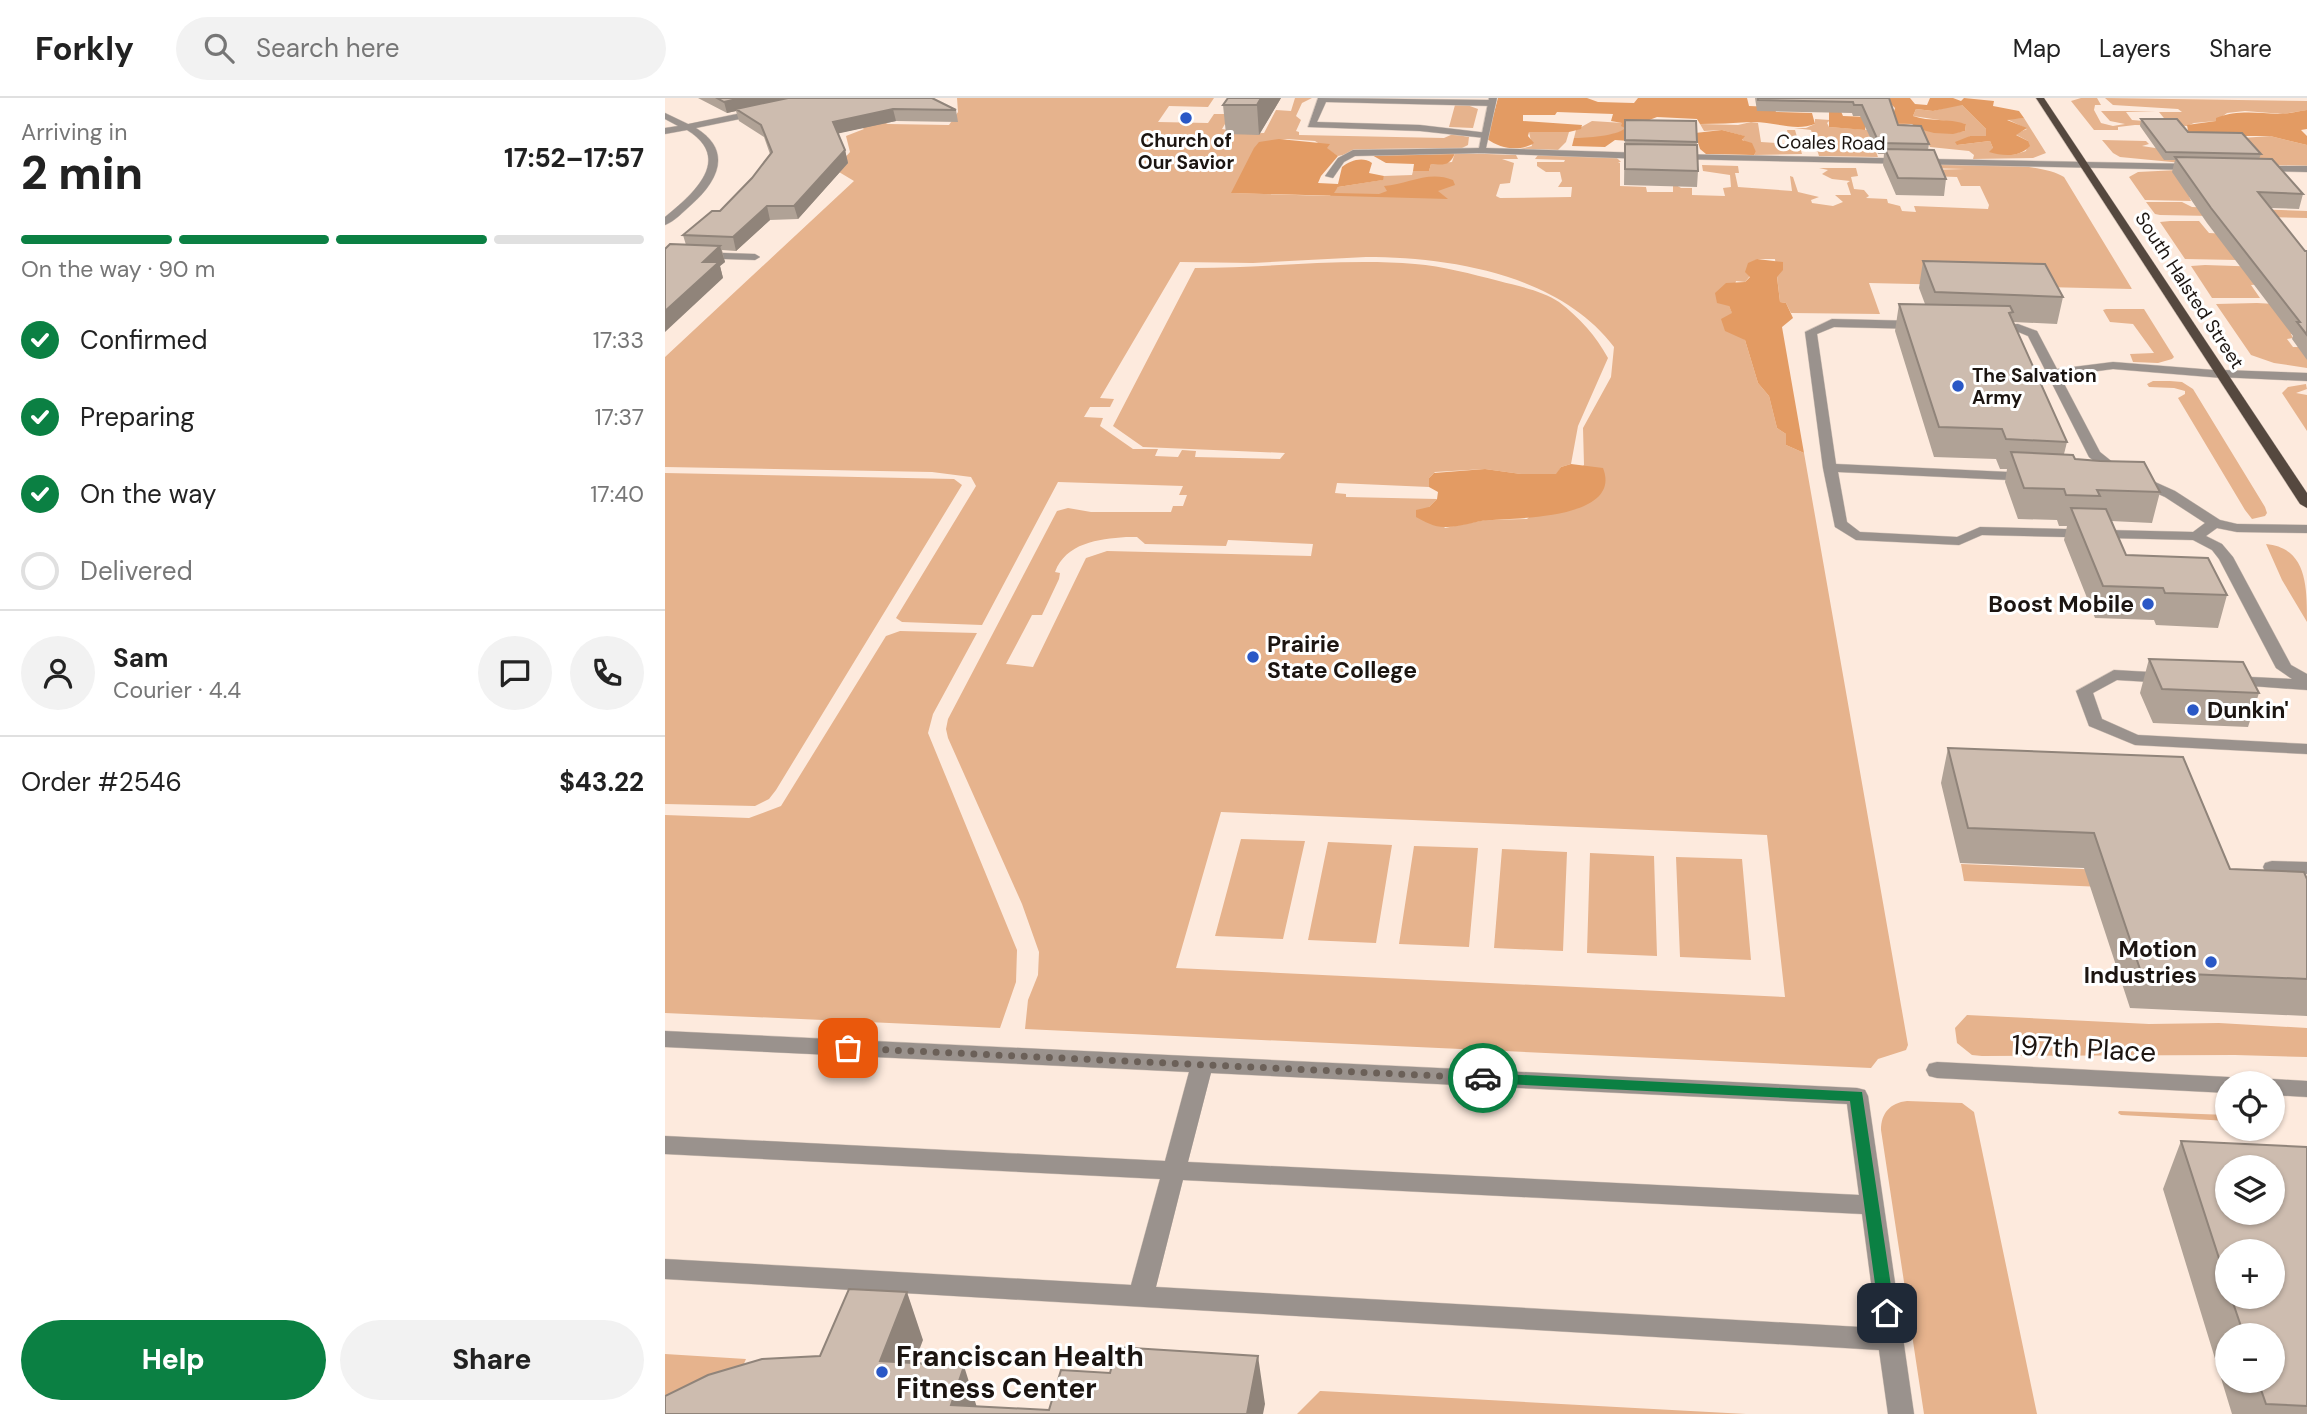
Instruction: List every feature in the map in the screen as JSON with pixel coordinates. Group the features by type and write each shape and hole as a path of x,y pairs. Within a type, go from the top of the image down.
{"main road":[{"name":"South Halsted Street","path":"2040,98 2307,504"}],"street":[{"path":"1481,151 1485,135 1492,100 1323,99 1311,125 1420,128 1485,135"},
{"path":"665,131 776,108"},
{"path":"665,116 702,137 711,147 713,162 709,177 696,195 665,222"},
{"name":"Coales Road","path":"1330,176 1341,160 1353,153 1481,151 2210,167"},
{"path":"2251,168 2307,170"},
{"path":"665,254 755,257"},
{"path":"1938,326 1832,323 1811,332 1840,524 1856,536 1959,541 1980,531 2196,536 2217,547 2226,557 2284,668 2307,683"},
{"path":"1978,327 2018,328 2033,334 2094,454 2110,467 2170,494 2215,523 2237,528 2307,529"},
{"path":"2053,374 2074,368 2110,366 2307,377"},
{"path":"1830,468 2050,478"},
{"path":"2105,480 2146,482"},
{"path":"2196,536 2215,523"},
{"path":"2183,679 2114,676 2084,691 2095,722 2135,740 2307,748"},
{"path":"2211,680 2307,683"},
{"path":"2271,867 2307,868"},
{"path":"665,1039 1857,1096 1902,1414"},
{"path":"1141,1296 1202,1065"},
{"name":"197th Place","path":"1937,1070 2215,1084"},
{"path":"2285,1088 2307,1089"},
{"path":"665,1145 1871,1205"},
{"path":"665,1269 1891,1340"}],"shaded area":[{"path":"957,98 1214,98 1208,107 1169,106 1158,122 1208,123 1214,114 1231,114 1222,129 1228,130 1226,134 1264,133 1276,110 1291,111 1295,98 1312,98 1302,103 1296,116 1301,120 1296,131 1299,135 1444,138 1453,134 1469,137 1468,145 1462,148 1370,149 1338,156 1315,141 1271,141 1232,193 1330,196 1338,187 1382,180 1384,176 1429,171 1431,164 1452,162 1455,153 1516,155 1518,159 1502,159 1514,163 1510,183 1500,184 1496,196 1500,198 1571,197 1572,187 1558,187 1562,181 1560,172 1546,172 1537,166 1537,162 1565,160 1535,159 1538,155 1616,157 1621,162 1618,162 1620,186 1646,187 1647,192 1673,192 1673,183 1681,188 1692,188 1692,195 1725,196 1723,188 1731,187 1730,175 1703,171 1702,165 1738,166 1739,173 1735,173 1738,187 1792,191 1790,176 1793,177 1798,192 1819,197 1811,200 1812,203 1833,206 1843,202 1835,195 1851,195 1847,183 1850,181 1832,179 1822,174 1828,170 1819,168 1856,168 1858,176 1851,177 1854,189 1864,190 1869,196 1866,198 1887,199 1888,203 1900,206 1902,211 1916,212 1914,206 1988,209 1989,205 1980,186 1961,186 1957,177 1929,176 1926,170 1965,169 1926,168 1925,163 2018,166 2037,168 2064,177 2132,289 1869,283 1880,314 1791,313 1786,303 1780,302 1775,259 1758,259 1748,264 1750,276 1745,282 1736,281 1729,306 1745,340 1758,383 1769,396 1777,428 1786,434 1786,445 1804,453 1908,1045 1906,1050 1878,1059 1871,1068 1025,1029 1028,1000 1038,975 1039,952 1022,904 948,738 948,719 1057,511 1068,508 1091,512 1171,512 1173,506 1183,506 1187,495 1179,495 1183,486 1058,482 982,625 902,622 896,618 976,486 971,477 932,472 665,467 665,357 854,181 839,172 842,161 850,152 846,136 864,129 849,119 873,117 888,124 949,125 958,112","holes":["1366,257 1433,261 1502,275 1534,287 1564,303 1591,322 1614,347 1611,377 1583,428 1584,465 1527,519 1485,520 1445,528 1429,507 1437,499 1346,497 1346,494 1335,493 1337,483 1429,487 1429,478 1435,472 1485,469 1521,474 1557,474 1561,467 1571,464 1578,426 1608,358 1581,321 1553,298 1522,287 1457,271 1388,262 1195,268 1113,426 1143,447 1285,453 1280,459 1195,457 1196,451 1182,450 1178,457 1155,456 1158,449 1133,449 1100,426 1103,418 1084,417 1090,407 1110,407 1114,399 1100,398 1180,262 1253,263","1137,537 1145,544 1226,546 1228,540 1313,544 1311,556 1107,551 1086,558 1033,667 1006,664 1032,615 1042,615 1059,579 1060,573 1055,572 1060,562 1084,544","1221,812 1767,835 1785,997 1176,968"]},
{"path":"1498,98 1587,98 1598,102 1634,103 1638,98 1747,98 1749,106 1774,107 1776,112 1812,113 1815,124 1791,127 1759,122 1700,124 1697,119 1657,117 1639,124 1630,141 1615,140 1605,147 1572,146 1574,138 1609,135 1625,128 1621,126 1622,123 1611,121 1613,114 1557,112 1555,115 1523,115 1523,121 1582,125 1581,129 1569,132 1529,132 1528,136 1534,143 1523,148 1511,148 1487,139"},
{"path":"1885,98 1910,98 1915,104 1927,105 1930,98 1994,101 1993,106 2019,111 2024,118 2007,120 2027,128 2016,135 2028,141 2030,146 2021,153 2005,155 1989,152 1993,148 1990,141 1957,145 1955,142 1970,136 1986,136 1986,129 1962,105 1933,111 1916,109 1913,116 1966,124 1965,131 1953,134 1934,133 1912,124 1866,123 1865,130 1829,127 1829,108 1839,107 1843,116 1892,118 1895,108"},
{"path":"2097,98 2101,105 2095,105 2094,110 2101,123 2113,126 2125,124 2110,121 2101,111 2156,111 2126,112 2132,120 2168,123 2159,112 2182,112 2178,109 2113,105 2105,98 2307,101 2307,110 2283,114 2245,111 2227,113 2216,121 2187,126 2135,125 2118,127 2118,130 2094,130 2071,101"},
{"path":"1455,105 1478,109 1473,128 1449,127"},
{"path":"1962,105 1986,129 1986,137 1970,136 1957,145 1990,141 1993,148 2013,155 2026,151 2028,141 2015,134 2027,129 2007,119 2024,118 2046,153 2033,158 1973,159 1974,155 1969,151 1930,147 1925,137 1898,136 1895,123 1946,132 1965,131 1966,124 1913,116 1916,109 1933,111"},
{"path":"2307,110 2307,129 2301,130 2307,136 2307,145 2270,136 2189,136 2187,125 2216,121 2216,118 2231,114 2282,114"},
{"path":"1815,119 1830,120 1827,123 1829,127 1868,130 1878,157 1819,156 1811,130 1794,128 1806,128 1815,124"},
{"path":"1592,121 1623,123 1626,128 1594,138 1574,138 1576,130"},
{"path":"1758,123 1761,142 1790,144 1787,130 1795,130 1802,154 1754,155 1756,152 1742,139 1744,136 1722,130 1704,131 1700,124 1738,125"},
{"path":"1722,130 1745,136 1742,140 1752,143 1756,152 1754,155 1706,154 1700,149 1695,133"},
{"path":"1529,132 1569,132 1566,142 1558,150 1520,149 1532,146"},
{"path":"2270,136 2307,145 2307,166 2256,165 2242,138"},
{"path":"1279,139 1330,144 1327,148 1338,156 1318,183 1338,184 1342,167 1360,160 1372,163 1369,173 1384,176 1383,180 1338,187 1334,193 1379,194 1387,191 1384,186 1435,176 1453,180 1455,185 1438,191 1448,199 1231,193 1259,142"},
{"path":"2102,140 2146,141 2149,144 2142,146 2162,149 2182,163 2120,157"},
{"path":"1455,153 1446,164 1431,164 1429,171 1413,171 1414,164 1386,163 1370,154"},
{"path":"2178,170 2191,201 2145,200 2129,177 2138,172"},
{"path":"2146,202 2182,202 2192,207 2307,211 2307,218 2160,215 2155,214"},
{"path":"2199,221 2209,233 2289,237 2237,260 2185,259 2160,222"},
{"path":"1757,259 1783,262 1783,270 1777,277 1780,302 1786,303 1793,318 1782,327 1804,453 1786,445 1786,434 1777,428 1769,396 1758,383 1745,340 1725,331 1721,319 1732,313 1729,306 1717,303 1715,293 1726,283 1745,282 1750,277 1745,272 1748,263"},
{"path":"2191,266 2265,267 2280,283 2251,285 2260,298 2212,298"},
{"path":"2216,304 2307,306 2307,334 2291,334 2293,338 2287,339 2293,347 2301,347 2307,352 2307,368 2274,363 2251,355"},
{"path":"2144,309 2174,357 2158,363 2133,362 2130,354 2154,353 2133,324 2110,322 2103,310"},
{"path":"2153,381 2182,382 2193,389 2265,507 2265,516 2252,519 2245,510 2178,398 2185,394 2185,391 2149,387 2147,384"},
{"path":"2306,384 2307,389 2296,393 2307,395 2307,431 2282,393 2288,387"},
{"path":"1571,464 1603,468 1605,485 1598,497 1583,506 1543,516 1484,521 1452,527 1435,526 1416,517 1416,510 1429,507 1437,499 1438,492 1429,487 1429,478 1434,473 1485,469 1521,474 1556,474 1561,467"},
{"path":"665,473 954,479 962,485 776,790 769,799 755,806 665,804"},
{"path":"2266,544 2280,547 2297,561 2305,583 2307,622 2282,580"},
{"path":"900,631 977,633 933,714 928,733 1017,950 1016,982 1000,1028 665,1013 665,815 749,818 781,806 886,636"},
{"path":"1241,839 1305,841 1283,939 1215,936"},
{"path":"1328,842 1392,845 1376,943 1308,940"},
{"path":"1414,846 1478,848 1469,947 1399,944"},
{"path":"1502,849 1567,852 1563,951 1494,948"},
{"path":"1590,853 1654,856 1657,956 1587,953"},
{"path":"1676,857 1742,859 1751,960 1680,957"},
{"path":"1961,864 2206,874 2268,894 1964,881"},
{"path":"1967,1015 2307,1028 2307,1057 1972,1055 1957,1043 1955,1028"},
{"path":"1907,1101 1962,1103 1974,1112 2037,1414 1924,1414 1881,1130 1888,1110"},
{"path":"2118,1113 2215,1115 2215,1120 2121,1115"},
{"path":"665,1354 746,1359 743,1366 665,1400"},
{"path":"1321,1391 1746,1414 1297,1414"}],"building":[{"path":"717,98 741,98 724,102"},
{"path":"788,98 932,98 956,110 893,109 833,122 845,150 794,206 767,206 733,237 683,235 712,211 720,211 752,178 772,152 761,125 736,109"},
{"path":"1228,98 1261,98 1257,105 1223,105"},
{"path":"1758,98 1889,98 1898,125 1921,126 1929,144 1879,143 1862,105 1854,105 1853,102"},
{"path":"2141,119 2177,119 2188,132 2242,133 2261,154 2166,152"},
{"path":"1625,120 1696,121 1697,142 1625,140"},
{"path":"1625,144 1697,145 1698,171 1625,169"},
{"path":"1885,149 1934,150 1946,179 1898,178"},
{"path":"2175,157 2272,159 2303,194 2258,192 2307,251 2307,335 2297,322 2300,322 2211,208"},
{"path":"670,244 720,246 703,262 719,262 665,311 665,249"},
{"path":"1923,261 2045,264 2063,297 1935,292"},
{"name":"The Salvation Army","path":"1899,304 2010,306 2013,312 2009,313 2067,442 2006,439 2002,429 1939,427"},
{"path":"2011,452 2073,455 2075,459 2100,461 2144,462 2160,492 2097,490 2100,496 2066,495 2064,489 2024,488"},
{"path":"2071,508 2106,509 2126,555 2208,558 2227,595 2165,593 2163,588 2103,586"},
{"path":"2149,659 2243,662 2259,693 2162,689"},
{"path":"1948,748 2183,757 2230,869 2304,872 2307,879 2307,979 2141,972 2094,833 1968,828"},
{"path":"2181,1141 2307,1147 2307,1406 2266,1404 2262,1393 2285,1393 2285,1323 2240,1323 2235,1309 2285,1309 2285,1239 2215,1239 2215,1246"},
{"path":"849,1289 907,1292 880,1361 964,1366 951,1405 1049,1410 1061,1370 1110,1373 1117,1347 1258,1356 1247,1414 665,1414 665,1396 708,1375 762,1359 820,1356"}],"way so far":[{"path":"848,1048 1483,1078"}],"place":[{"name":"Church of Our Savior","path":"1186,118"},
{"name":"The Salvation Army","path":"1958,386"},
{"name":"Boost Mobile","path":"2148,604"},
{"name":"Prairie State College","path":"1253,657"},
{"name":"Dunkin'","path":"2193,710"},
{"name":"Motion Industries","path":"2211,962"},
{"name":"Franciscan Health Fitness Center","path":"882,1372"}],"route":[{"path":"1483,1078 1857,1096 1887,1313"}]}
